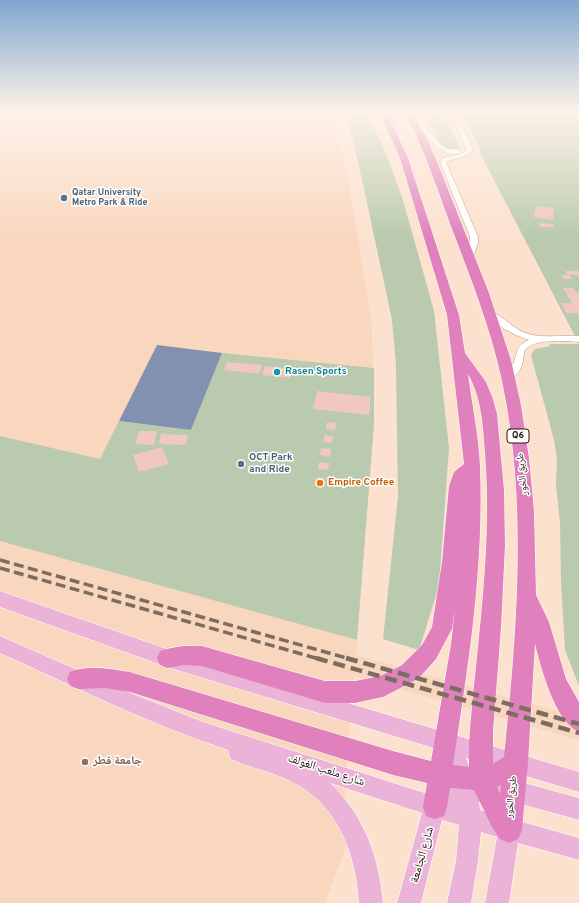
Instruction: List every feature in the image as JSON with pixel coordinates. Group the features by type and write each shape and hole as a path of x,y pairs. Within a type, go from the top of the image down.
{"highway":[{"path":"401,154 453,315 460,356 472,466 471,544 461,644 447,743 468,783 509,830"},
{"name":"طريق الخور","path":"427,154 469,258 488,312 508,378 514,404 524,478 527,545 522,679 516,763 509,830"},
{"path":"460,356 472,369 486,400 495,482 495,577 481,752 468,783"},
{"path":"167,658 185,655 202,656 325,692 340,693 369,690 383,686 410,672 429,652 442,629 451,562 457,486 460,476 472,466"},
{"path":"525,595 538,617 557,684 579,721"},
{"path":"78,679 105,678 130,682 393,763 468,783"},
{"path":"435,807 468,783 501,773 516,763"}],"main road":[{"path":"0,599 167,658 579,782"},
{"name":"شارع ملعب الغولف","path":"0,644 117,697 203,732 470,818 579,849"},
{"path":"203,732 217,744 225,748 299,775 318,786 335,802 350,822 361,845 367,866 371,903"},
{"path":"459,903 469,855 470,818 468,783 513,790 579,809"},
{"name":"شارع الجامعة","path":"409,903 435,807"},
{"path":"498,903 509,830"}],"street":[{"path":"465,154 447,158 443,162 474,237 469,258"},
{"path":"488,312 509,328 540,339 579,339"},
{"path":"508,378 518,367 519,352 521,347 540,339"}],"shaded area":[{"path":"0,154 342,154 347,172 372,327 374,423 356,655 579,717 579,740 354,676 341,837 348,841 325,903 0,903"}],"green space":[{"path":"356,154 386,154 403,200 434,311 449,448 439,586 419,650 383,639 398,496 396,365 392,320"},
{"path":"481,154 579,154 579,344"},
{"path":"550,344 579,344 579,686 565,650 561,582 560,522 556,486 557,459 554,440 531,355 535,349 550,346"},
{"path":"222,353 374,368 374,423 357,640 0,541 0,436 100,459 119,421 191,430"}],"water":[{"path":"157,345 222,353 191,430 119,421"}],"building":[{"path":"536,206 554,208 553,220 534,217"},
{"path":"539,223 553,224 554,227 540,227"},
{"path":"565,271 579,271 579,276 569,274 572,279 564,279 561,275 568,275"},
{"path":"563,288 573,288 576,292 579,292 579,316 577,313 566,313 561,303 572,303"},
{"path":"227,362 262,365 259,374 224,370"},
{"name":"Rasen Sports","path":"265,366 293,369 290,378 262,375"},
{"path":"317,391 371,397 369,415 313,409"},
{"path":"327,422 336,423 335,430 326,429"},
{"path":"139,431 157,431 154,445 135,444"},
{"path":"161,434 188,435 186,445 159,444"},
{"path":"324,435 333,436 332,443 323,442"},
{"path":"162,447 169,464 139,472 133,455"},
{"path":"321,448 331,449 330,457 320,455"},
{"path":"319,462 329,463 328,470 318,469"},
{"name":"Empire Coffee","path":"316,478 325,479 324,487 314,486"}],"railway":[{"path":"0,560 350,659"},
{"path":"0,568 319,659"},
{"path":"316,658 579,733"},
{"path":"346,658 579,724"}],"place":[{"name":"Qatar University Metro Park & Ride","path":"64,198"},
{"name":"Rasen Sports","path":"277,372"},
{"name":"OCT Park and Ride","path":"241,464"},
{"name":"Empire Coffee","path":"320,483"},
{"name":"جامعة قطر","path":"85,762"}]}
